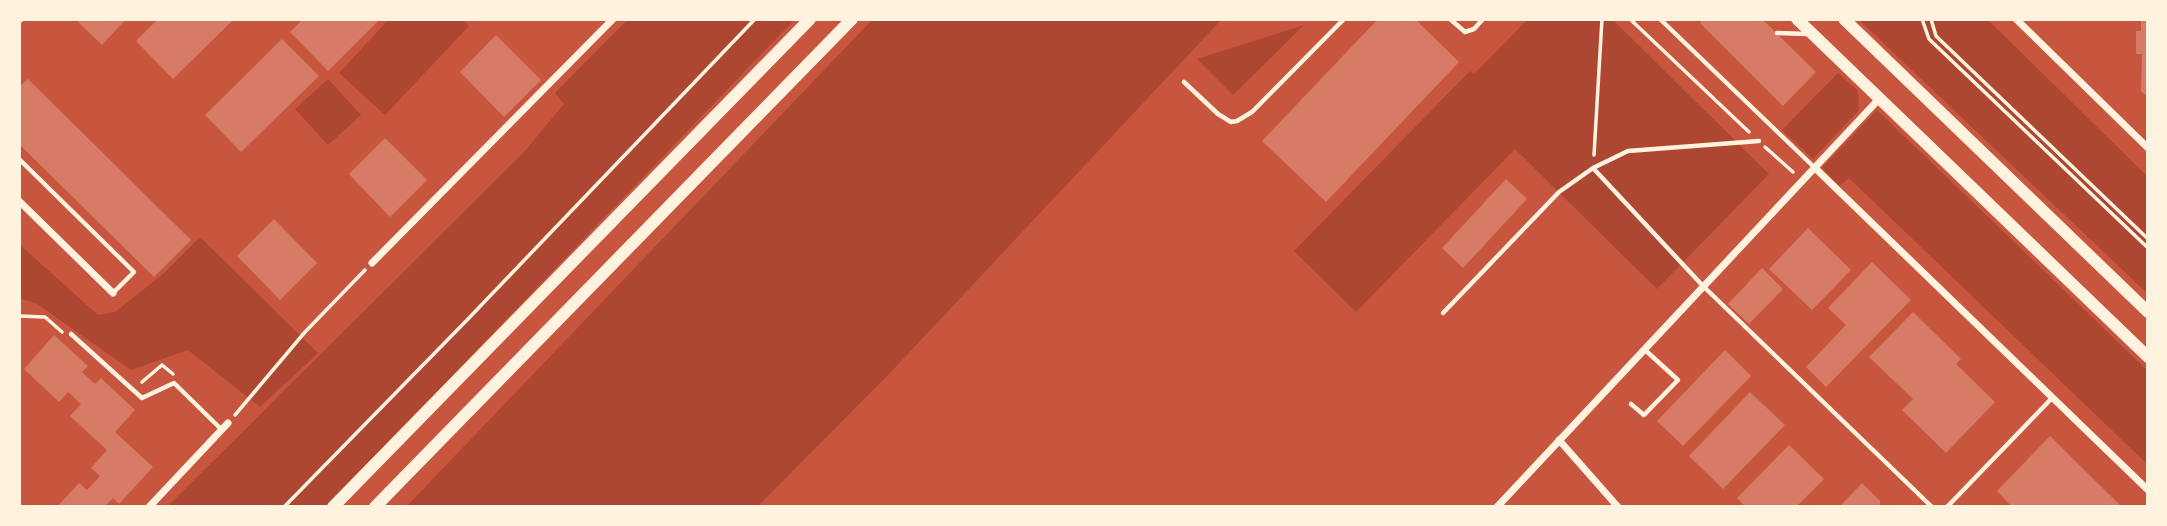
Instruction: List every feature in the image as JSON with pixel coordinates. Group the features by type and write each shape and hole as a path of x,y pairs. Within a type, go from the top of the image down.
{"main road":[{"path":"333,507 810,19"},
{"path":"375,507 852,19"},
{"path":"1797,19 2148,357"},
{"path":"1844,19 2148,312"}],"street":[{"path":"372,263 613,19"},
{"path":"2016,19 2148,148"},
{"path":"1497,507 1879,99"},
{"path":"1815,168 2148,490"},
{"path":"19,201 113,293"},
{"path":"149,507 225,427"},
{"path":"1559,440 1618,507"}],"lane":[{"path":"1184,82 1225,119 1237,121 1252,112 1344,19"},
{"path":"1450,19 1465,32 1474,29 1483,19"},
{"path":"1660,19 1815,168"},
{"path":"1777,33 1812,34"},
{"path":"1443,313 1559,192 1593,168 1628,151 1759,141"},
{"path":"19,159 134,272 113,293"},
{"path":"1593,168 1703,286 1932,507"},
{"path":"68,334 142,398 174,383 225,427"},
{"path":"1631,404 1644,415 1678,380 1644,348"},
{"path":"1947,507 2052,398"}],"path":[{"path":"284,507 755,19"},
{"path":"1593,168 1602,19"},
{"path":"1630,19 1802,181"},
{"path":"1922,19 1929,38 2148,248"},
{"path":"1931,19 1936,36 2148,239"},
{"path":"225,427 305,332 372,263"},
{"path":"19,316 46,317 68,334"},
{"path":"133,390 162,365 181,382"}],"shaded area":[{"path":"389,19 462,19 469,26 385,115 339,73"},
{"path":"628,19 795,19 326,507 167,507 524,152 564,104 555,93"},
{"path":"873,19 1222,19 890,373 757,507 406,507"},
{"path":"1528,19 1612,19 1769,174 1657,289 1515,149 1356,312 1294,251 1470,71 1474,74"},
{"path":"1858,19 1987,19 2148,177 2148,294"},
{"path":"1304,25 1233,95 1197,59"},
{"path":"1838,73 1858,91 1859,110 1813,159 1782,130"},
{"path":"328,79 361,115 328,145 295,109"},
{"path":"1877,110 2148,371 2148,465 1849,178 1840,186 1822,168"},
{"path":"200,237 318,353 260,407 188,350 131,370 37,304 19,298 19,244 98,315 115,312 162,275"}],"building":[{"path":"81,19 126,19 102,45 78,22"},
{"path":"158,19 234,19 173,79 136,41"},
{"path":"303,19 380,19 328,71 290,32"},
{"path":"1378,19 1415,19 1459,62 1326,202 1262,141"},
{"path":"1703,19 1762,19 1816,72 1783,106 1700,23"},
{"path":"2141,19 2148,19 2148,97 2141,91 2142,54 2136,54 2136,31 2141,31"},
{"path":"496,35 541,80 504,117 460,72"},
{"path":"282,39 319,76 241,152 205,115"},
{"path":"28,79 191,240 154,277 19,144 19,87"},
{"path":"385,138 427,180 390,217 349,174"},
{"path":"1506,179 1527,199 1463,268 1442,248"},
{"path":"274,219 317,263 280,300 237,256"},
{"path":"1808,228 1851,270 1812,310 1769,269"},
{"path":"1872,262 1911,300 1826,387 1806,367 1846,325 1828,308"},
{"path":"1762,268 1783,289 1749,324 1728,304"},
{"path":"1913,312 1961,359 1956,364 1995,402 1946,453 1902,410 1913,399 1869,357"},
{"path":"54,335 88,366 82,372 95,384 101,378 135,410 115,432 153,467 119,504 113,498 104,507 57,507 79,483 87,490 100,476 91,468 107,450 70,416 81,404 68,392 59,402 24,369"},
{"path":"1725,350 1751,376 1683,446 1657,421"},
{"path":"1750,392 1785,425 1723,489 1689,456"},
{"path":"2050,436 2122,507 2012,507 1997,491"},
{"path":"1789,445 1824,479 1796,507 1746,507 1737,498"},
{"path":"1862,483 1880,501 1880,507 1839,507"}]}
